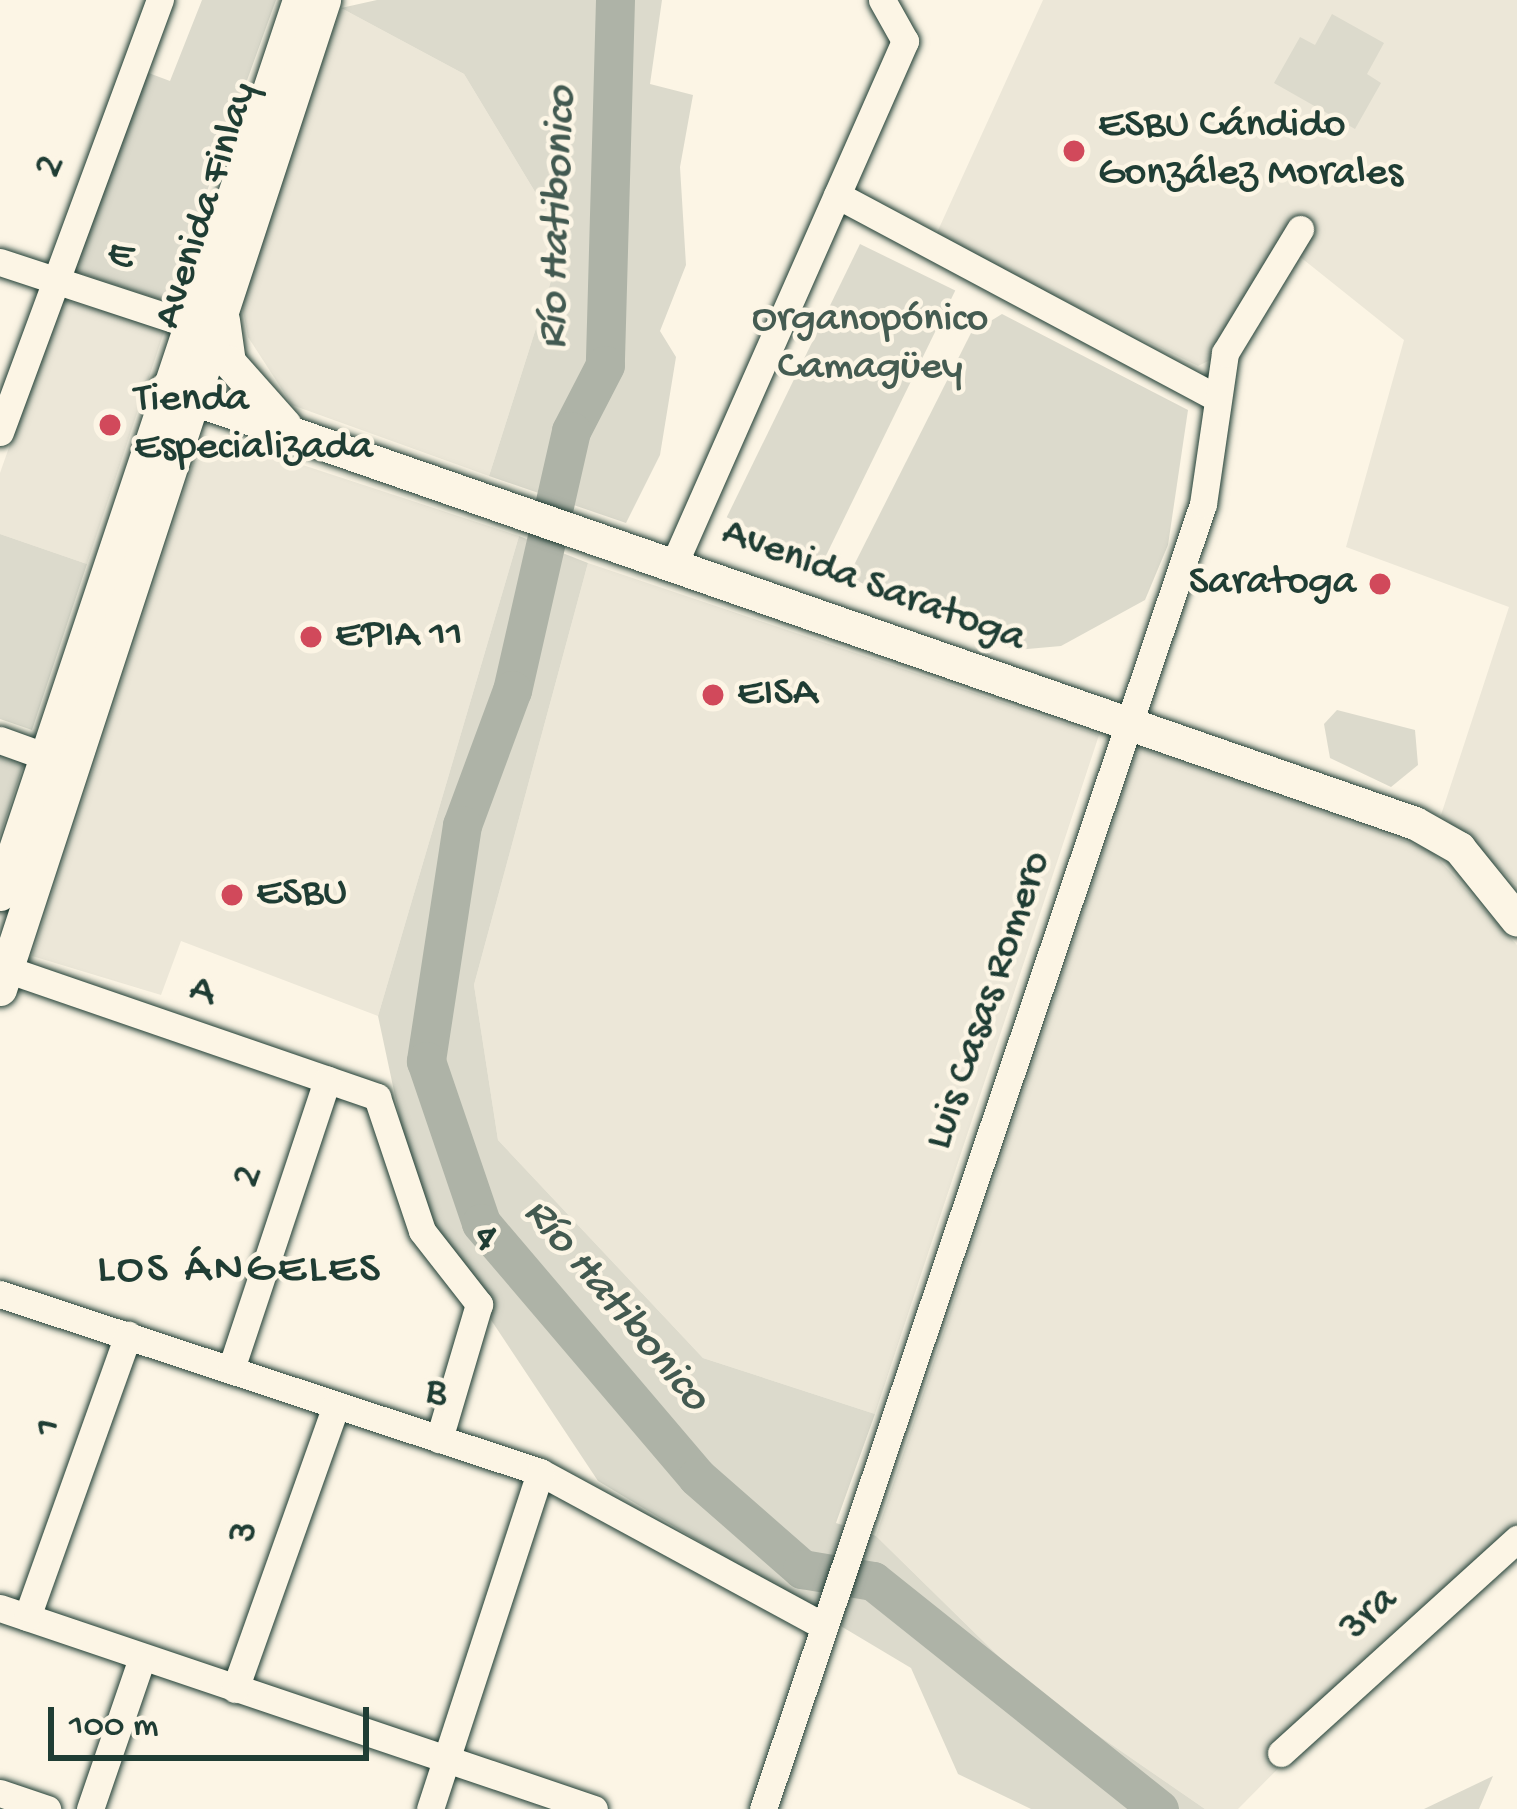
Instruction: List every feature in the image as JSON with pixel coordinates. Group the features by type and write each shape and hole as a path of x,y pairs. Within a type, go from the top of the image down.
{"main road":[{"name":"Avenida Finlay","path":"2,975 59,761 200,328 298,0"},
{"name":"Avenida Finlay","path":"200,328 224,296 323,0"},
{"path":"224,296 229,362 282,429"},
{"name":"Avenida Finlay","path":"0,894 59,761 172,456 179,394"},
{"name":"Avenida Saratoga","path":"179,394 1415,823 1459,848 1517,920"},
{"path":"172,456 220,428 282,429"}],"street":[{"name":"2","path":"0,432 160,0"},
{"path":"674,563 905,41 882,0"},
{"path":"837,195 1211,395"},
{"name":"Luis Casas Romero","path":"764,1809 1203,504 1211,395 1300,229"},
{"name":"E","path":"0,262 200,328"},
{"path":"0,740 59,761"},
{"name":"A","path":"2,975 377,1097"},
{"name":"2","path":"231,1369 327,1081"},
{"name":"4","path":"377,1097 422,1231 479,1304 440,1439"},
{"name":"B","path":"0,1294 540,1472 824,1626"},
{"name":"1","path":"14,1612 128,1335"},
{"name":"3","path":"235,1689 336,1406"},
{"path":"430,1809 540,1472"},
{"name":"3ra","path":"1281,1754 1517,1539"},
{"path":"14,1612 594,1809"},
{"path":"90,1809 142,1658"},
{"path":"0,1793 46,1809"}],"shaded area":[{"path":"1043,0 1517,0 1517,885 1441,815 1509,607 1346,547 1404,340 1289,248 1225,353 1198,366 935,237"},
{"path":"341,8 464,74 564,240 489,476 292,405 248,337 241,300"},
{"path":"61,299 165,329 87,564 0,534 0,473"},
{"name":"EPIA 11","path":"242,445 519,536 378,1016 181,941 161,995 32,956 194,461"},
{"path":"588,563 1099,735 875,1414 703,1358 498,1140 474,985"},
{"path":"1138,747 1430,850 1517,945 1517,1527 1238,1809 1205,1809 1034,1691 876,1536"}],"green space":[{"path":"202,0 276,0 167,302 64,268 138,69 170,81"},
{"path":"377,0 662,0 650,84 693,95 680,167 686,265 660,331 676,357 660,455 626,523 489,476 564,240 464,74 341,8"},
{"path":"1332,14 1384,43 1367,74 1381,83 1355,129 1274,83 1300,37 1315,45"},
{"name":"Organopónico Camagüey","path":"860,244 955,290 822,564 727,517"},
{"path":"1002,314 1188,410 1168,545 1145,600 1061,646 1015,650 848,577 971,333"},
{"path":"0,534 87,564 32,730 0,719"},
{"path":"519,536 588,563 474,985 498,1140 703,1358 875,1414 836,1523 876,1536 1034,1691 1205,1809 1031,1809 958,1774 911,1668 598,1481 420,1213 378,1016"},
{"path":"1337,710 1415,730 1418,765 1391,787 1330,758 1324,724"},
{"path":"0,755 24,763 0,836"},
{"path":"1493,1776 1479,1809 1424,1809"}],"waterway":[{"name":"Río Hatibonico","path":"615,0 605,365 571,431 512,690 462,825 426,1061 481,1223 697,1477 802,1569 873,1581 1159,1809"}],"place":[{"name":"ESBU Cándido González Morales","path":"1074,151"},
{"name":"Tienda Especializada","path":"110,425"},
{"name":"Saratoga","path":"1380,584"},
{"name":"EPIA 11","path":"311,637"},
{"name":"EISA","path":"713,695"},
{"name":"ESBU","path":"232,895"}],"district":[{"name":"LOS ÁNGELES","path":"240,1271"}]}
